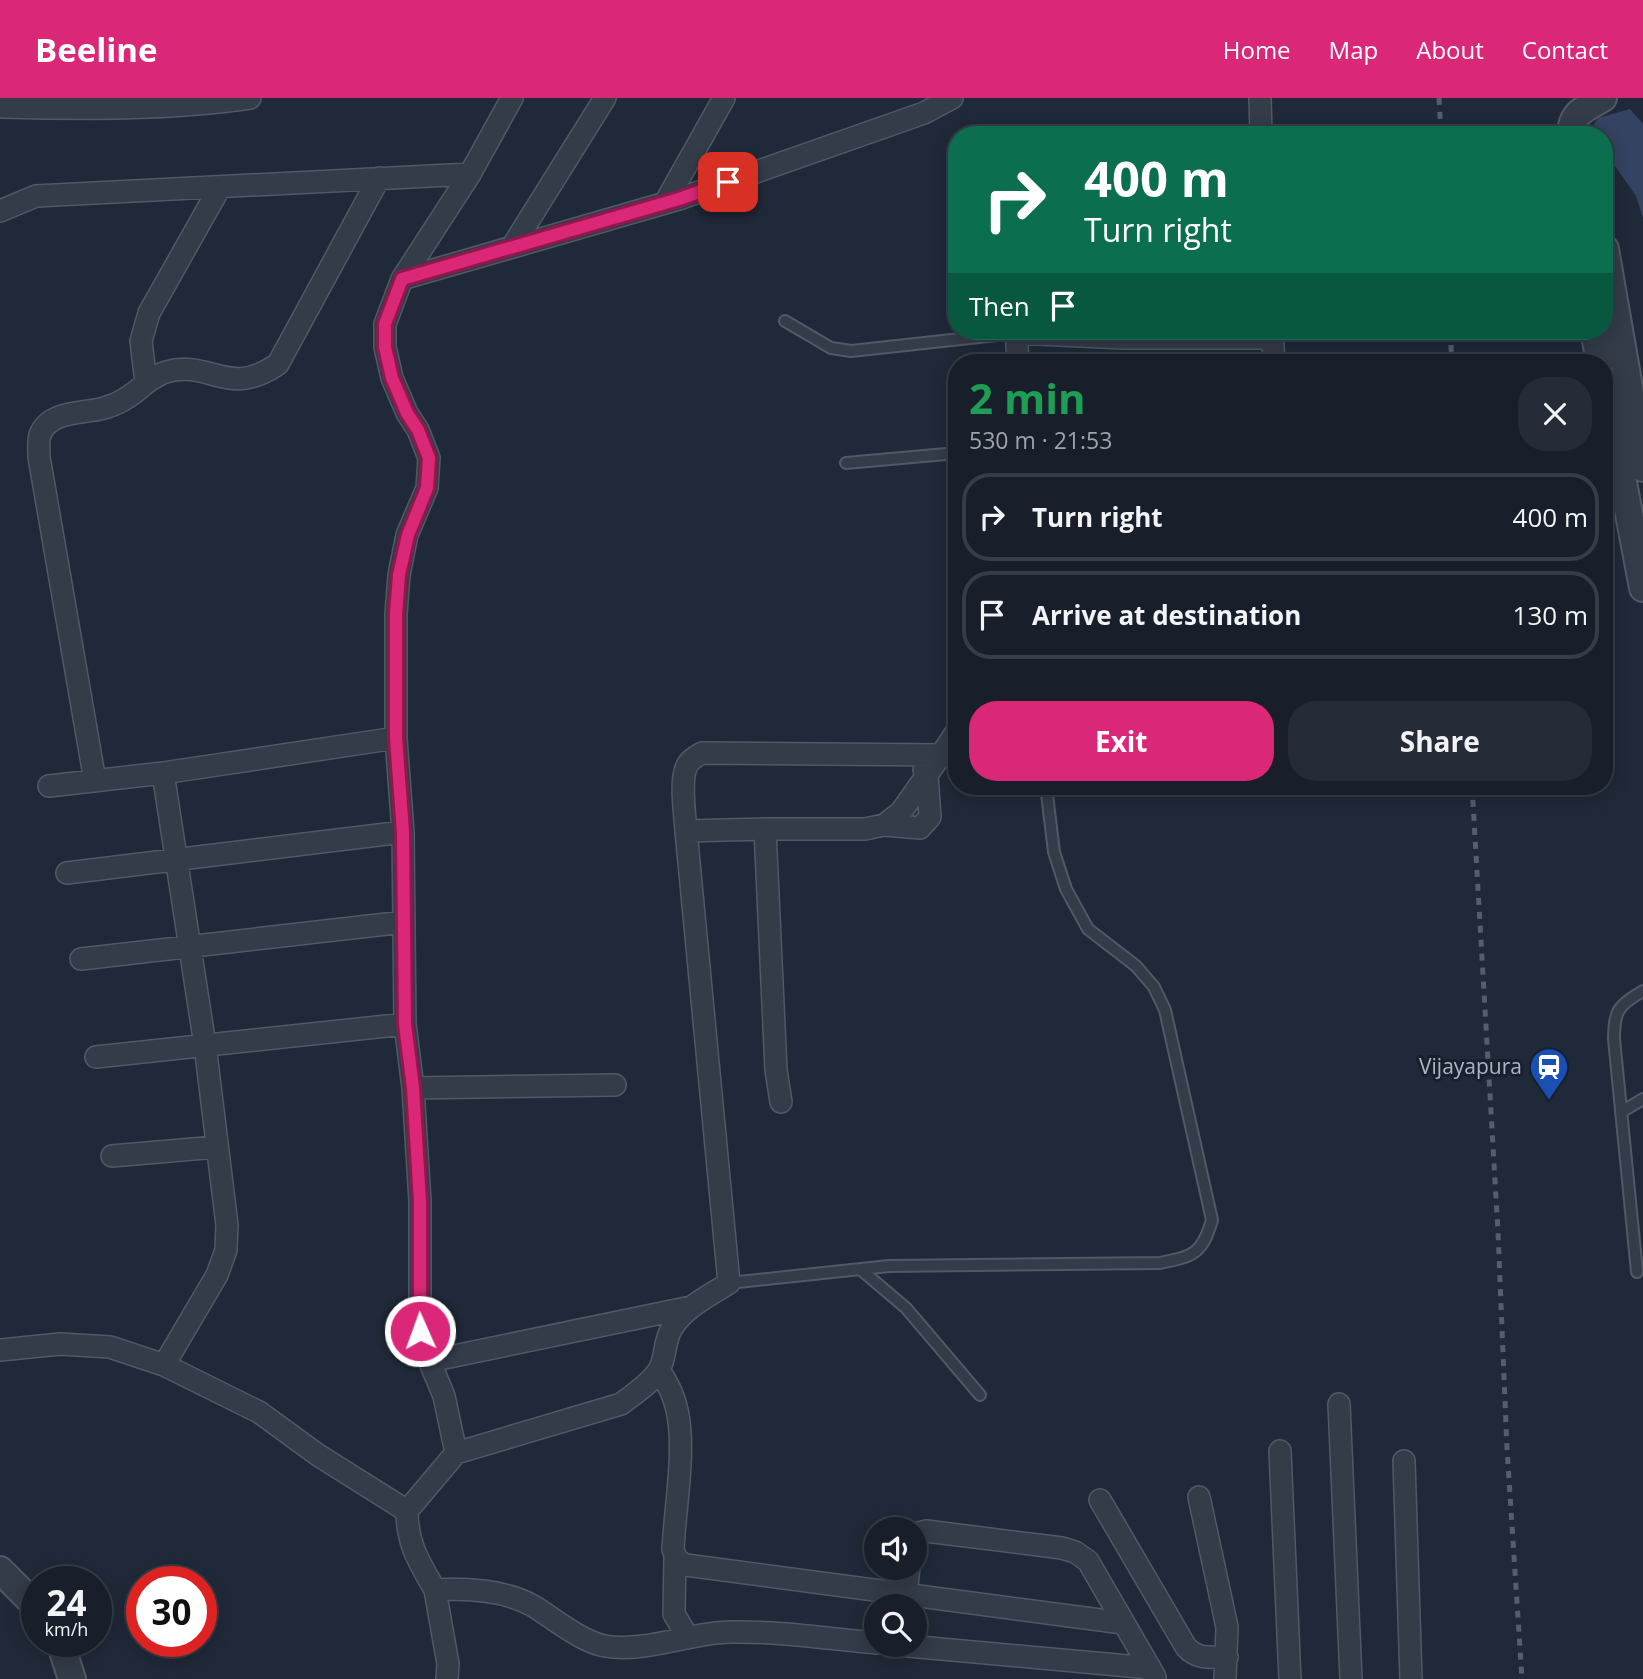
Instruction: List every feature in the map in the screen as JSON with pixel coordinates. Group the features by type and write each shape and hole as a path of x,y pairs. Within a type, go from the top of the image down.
{"street":[{"path":"0,107 100,109 219,103 250,98"},
{"path":"456,1453 444,1396 420,1331 420,1201 413,1088 405,1024 403,832 396,738 396,614 399,575 408,535 427,488 429,458 392,378 385,347 385,324 402,279 470,174 512,98"},
{"path":"512,247 605,98"},
{"path":"665,203 724,98"},
{"path":"402,279 665,203 925,113 952,98"},
{"path":"1260,98 1261,126"},
{"path":"1573,126 1602,98"},
{"path":"0,211 36,196 470,174"},
{"path":"95,781 39,457 40,434 49,423 62,415 105,408 131,396 146,383 166,372 191,370 235,380 249,379 278,364 379,178"},
{"path":"146,383 141,341 149,313 220,187"},
{"path":"1613,295 1643,468"},
{"path":"1613,430 1643,589"},
{"path":"49,786 163,773 396,738"},
{"path":"686,831 865,829 884,825 901,812 948,744"},
{"path":"447,1679 448,1664 435,1590 411,1548 407,1511 456,1453 621,1404 640,1390 659,1370 670,1330 691,1307 729,1283 686,831 684,771 689,762 702,753 941,755"},
{"path":"912,755 927,775"},
{"path":"163,773 191,946 227,1225 226,1250 218,1275 164,1365"},
{"path":"765,829 776,1070 781,1102"},
{"path":"67,873 403,832"},
{"path":"80,959 404,922"},
{"path":"96,1057 405,1024"},
{"path":"413,1088 615,1085"},
{"path":"113,1156 216,1147"},
{"path":"430,1361 691,1307"},
{"path":"0,1350 60,1345 110,1347 164,1365 259,1412 318,1455 407,1511"},
{"path":"659,1370 669,1386 677,1411 680,1448 673,1549 674,1614 688,1638"},
{"path":"1339,1404 1351,1679"},
{"path":"1280,1451 1290,1679"},
{"path":"1404,1461 1411,1679"},
{"path":"1199,1497 1227,1627 1225,1679"},
{"path":"1100,1500 1185,1647 1202,1658 1227,1657"},
{"path":"927,1531 1062,1548 1075,1552 1088,1561 1153,1674"},
{"path":"675,1557 686,1564 1123,1623"},
{"path":"0,1570 21,1591"},
{"path":"906,1593 908,1580"},
{"path":"435,1590 460,1588 496,1593 531,1605 603,1646 636,1647 730,1632 864,1642"},
{"path":"927,1648 1153,1674"},
{"path":"65,1657 72,1679"}],"lane":[{"path":"785,321 831,348 851,351 948,340"},
{"path":"846,463 948,454"},
{"path":"729,1283 889,1265 1160,1263 1187,1258 1206,1241 1212,1220 1166,1010 1154,987 1136,966 1088,929 1066,889 1054,852 1047,795"},
{"path":"1637,1272 1614,1021 1618,1008 1643,991"},
{"path":"1622,1112 1643,1099"},
{"path":"860,1269 906,1308 980,1395"}],"water":[{"path":"1630,109 1643,124 1643,218 1636,196 1613,163 1613,126 1593,126 1598,118"}],"railway":[{"path":"1439,98 1441,126"},
{"path":"1451,340 1451,354"},
{"path":"1473,795 1498,1232 1507,1449 1522,1679"}],"place":[{"name":"Vijayapura","path":"1549,1101"}],"route":[{"path":"420,1331 420,1201 413,1088 405,1024 403,832 396,738 396,614 399,575 408,535 427,488 429,458 392,378 385,347 385,324 402,279 679,199 728,182"}]}
